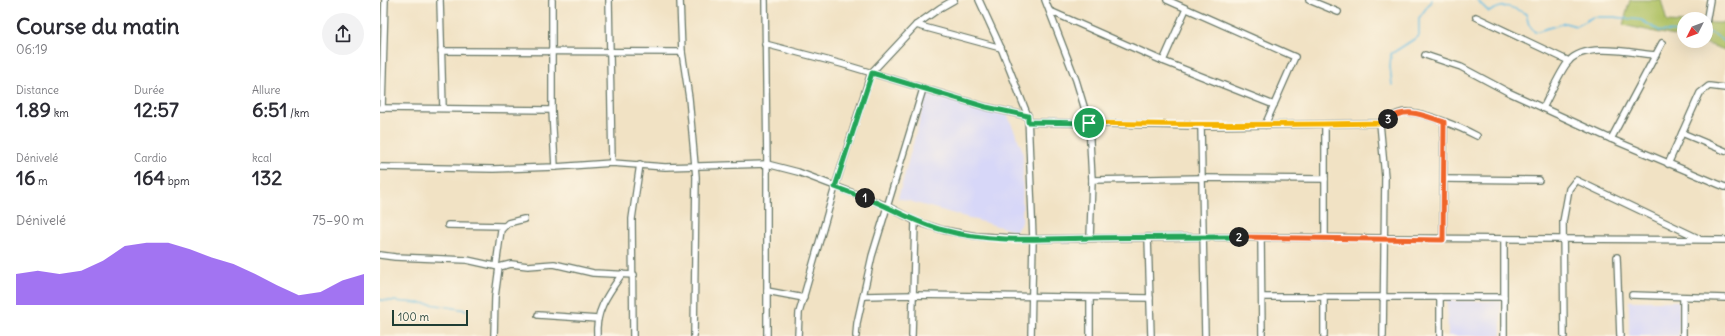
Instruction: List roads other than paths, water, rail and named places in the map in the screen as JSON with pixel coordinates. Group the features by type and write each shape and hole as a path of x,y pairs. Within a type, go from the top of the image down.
{"street":[{"path":"385,0 381,108 552,110"},
{"path":"440,0 443,108"},
{"path":"552,0 552,110 555,167"},
{"path":"609,0 612,163"},
{"path":"680,0 682,52 689,98 695,166 694,336"},
{"path":"765,0 767,336"},
{"path":"798,336 799,313 835,187 872,73 916,25 954,0"},
{"path":"979,0 1001,48 1028,119 1033,239 1031,336"},
{"path":"1045,0 1076,80 1089,123 1092,180 1090,238"},
{"path":"1167,0 1295,57 1265,125"},
{"path":"1309,0 1338,12"},
{"path":"1708,12 1710,0"},
{"path":"1163,61 1186,8"},
{"path":"1050,11 1163,61 1274,105"},
{"path":"1476,17 1569,61"},
{"path":"916,25 1001,48"},
{"path":"1612,139 1662,43"},
{"path":"765,44 872,73 1028,119 1089,123 1201,126 1380,123 1405,112 1418,114 1444,122 1477,136"},
{"path":"1543,108 1569,61 1593,49 1656,55"},
{"path":"441,51 682,52"},
{"path":"1425,54 1461,67 1543,108 1668,164 1725,187"},
{"path":"1668,164 1700,93 1709,86 1725,88"},
{"path":"856,336 857,323 872,256 923,88"},
{"path":"1443,240 1444,122"},
{"path":"1380,123 1385,177 1383,238 1383,336"},
{"path":"1325,124 1325,238"},
{"path":"1201,126 1205,237 1206,336"},
{"path":"1682,133 1725,151"},
{"path":"380,167 493,169 612,163 695,166 767,164 798,172 887,206 915,221 943,230 976,236 1033,239 1205,237 1383,238 1443,240 1725,240"},
{"path":"633,336 634,275 632,219 640,164"},
{"path":"1092,180 1202,178 1325,179"},
{"path":"1444,179 1539,180"},
{"path":"1564,336 1564,210 1569,189 1576,180 1700,240"},
{"path":"494,336 497,266 501,230 508,223 524,219"},
{"path":"912,336 915,221"},
{"path":"448,225 504,226"},
{"path":"1148,237 1151,336"},
{"path":"1261,238 1263,297 1262,336"},
{"path":"1504,239 1504,336"},
{"path":"380,255 466,260 497,266 511,264 528,266 554,264 593,273 634,275"},
{"path":"1617,257 1620,336"},
{"path":"597,336 598,319 606,296 622,274"},
{"path":"767,291 804,298"},
{"path":"864,296 913,295 1150,298"},
{"path":"1632,295 1725,298"},
{"path":"1324,296 1324,336"},
{"path":"1263,297 1504,297"},
{"path":"1440,297 1440,336"},
{"path":"1683,297 1683,336"},
{"path":"1090,298 1090,336"},
{"path":"538,315 598,319"}],"waterway":[{"path":"1392,85 1390,67 1391,54 1419,36 1419,18 1432,0"},
{"path":"1477,0 1489,12 1499,7 1512,7 1526,14 1529,25 1535,32 1565,23 1576,26 1593,17 1614,17 1641,20 1660,31 1677,32"},
{"path":"1713,34 1725,42"},
{"path":"380,300 431,304 466,310"}]}
